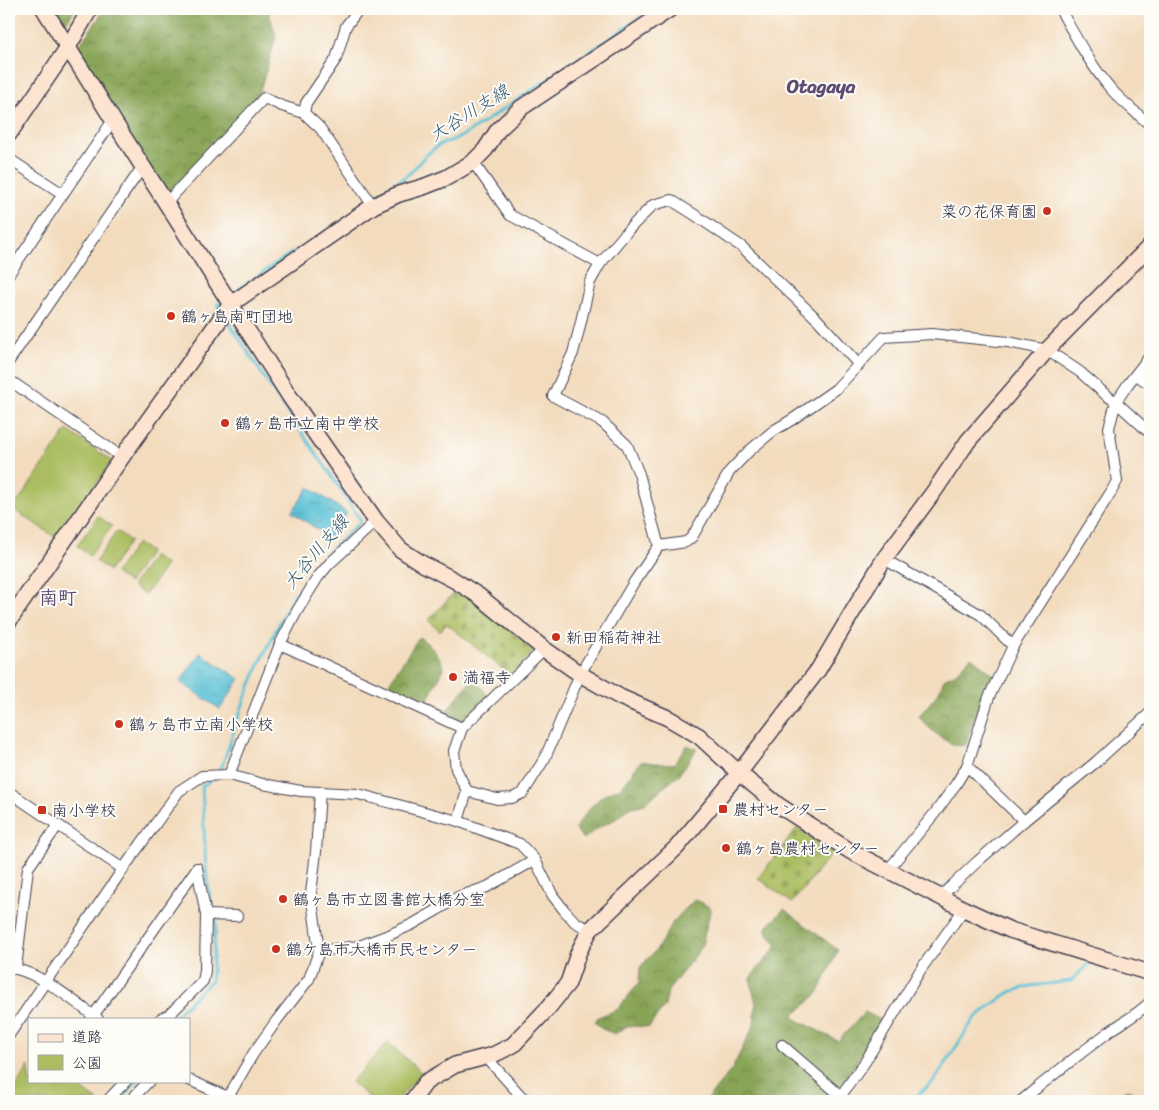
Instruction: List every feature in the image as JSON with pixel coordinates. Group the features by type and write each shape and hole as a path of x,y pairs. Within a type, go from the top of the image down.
{"street":[{"path":"44,9 166,203 226,311 290,397 376,521 400,549 479,596 580,674 620,697 668,718 699,736 739,773 778,804 850,851 887,871 1010,930 1150,973"},
{"path":"9,134 68,47 90,9"},
{"path":"304,113 306,103 336,60 346,26 359,9"},
{"path":"9,621 226,311 373,206 399,194 446,178 473,162 485,150 498,130 521,108 670,9"},
{"path":"1060,9 1080,45 1110,88 1150,125"},
{"path":"166,203 264,98 304,113 320,128 373,206"},
{"path":"9,274 113,120"},
{"path":"9,159 62,194"},
{"path":"473,162 510,215 600,264"},
{"path":"9,362 143,166"},
{"path":"660,546 639,474 627,445 602,422 554,396 573,353 590,282 600,264 629,229 653,205 671,200 742,247 818,320 859,365"},
{"path":"412,1101 426,1082 455,1065 493,1055 513,1045 549,1006 568,983 579,951 590,930 677,847 739,773 818,670 884,559 935,490 968,441 1048,350 1150,246"},
{"path":"467,791 497,799 512,798 523,793 544,758 580,674 634,582 660,546 686,542 692,537 730,471 749,451 774,431 836,389 884,337 932,334 1008,342 1048,350 1080,372 1150,433"},
{"path":"887,871 934,813 967,766 989,697 1013,646 1117,481 1110,428 1116,402 1150,356"},
{"path":"1136,375 1150,384"},
{"path":"9,380 122,457"},
{"path":"229,775 280,644 297,611 318,577 329,564 376,521"},
{"path":"884,559 982,615 1013,646"},
{"path":"280,644 462,728"},
{"path":"458,821 467,791 456,769 454,751 462,728 544,648"},
{"path":"940,897 978,861 1096,762 1150,713"},
{"path":"967,766 1024,821"},
{"path":"9,1034 14,1020 45,981 180,790 202,776 229,775 301,791 358,794 458,821 520,844 535,860 553,896 564,910 575,922 590,930"},
{"path":"9,792 123,869"},
{"path":"190,1080 228,1099 253,1054 309,979 319,951 311,893 320,792"},
{"path":"58,825 28,868 12,968 45,981 94,1018 197,868 206,915 206,956 203,981 170,1014 162,1018"},
{"path":"319,951 359,946 389,934 419,920 458,897 487,887 535,860"},
{"path":"782,1046 839,1098 865,1062 922,969 964,909"},
{"path":"206,915 237,916"},
{"path":"1021,1101 1077,1056 1138,1014 1150,1002"},
{"path":"486,1057 521,1096 529,1101"},
{"path":"130,1101 148,1082"},
{"path":"107,1101 120,1083"}],"green space":[{"path":"53,9 75,9 66,23 61,24"},
{"path":"105,9 268,9 276,37 259,94 167,195 81,56 78,47"},
{"path":"67,430 112,461 58,539 13,509"},
{"path":"98,516 112,526 90,556 77,546"},
{"path":"117,531 130,541 109,571 96,561"},
{"path":"137,543 150,552 129,583 115,573"},
{"path":"153,556 166,565 145,595 132,586"},
{"name":"満福寺","path":"459,588 535,650 510,675 447,624 440,631 428,620"},
{"path":"419,637 434,651 444,668 427,701 447,710 471,681 481,687 489,698 460,725 385,689"},
{"path":"971,657 993,674 971,726 966,745 955,745 935,732 919,716 939,692 944,679 956,673"},
{"path":"687,745 697,749 678,776 645,804 628,808 616,819 601,826 583,839 575,828 600,798 620,789 641,761 674,764"},
{"path":"797,828 834,851 792,903 758,878"},
{"path":"695,899 711,908 701,948 668,991 665,1006 649,1027 627,1026 615,1034 602,1029 595,1022 598,1017 617,1010 639,983 640,967 657,949 673,922"},
{"path":"784,909 838,950 819,992 792,1017 838,1041 865,1012 883,1021 829,1101 706,1101 732,1069 754,1025 756,1004 750,978 777,946 765,929"},
{"path":"388,1042 422,1073 396,1101 373,1101 351,1082"},
{"path":"28,1068 28,1082 71,1082 98,1101 9,1101"},
{"path":"1128,1089 1133,1091 1133,1101 1109,1101"}],"water":[{"path":"309,487 347,513 330,538 292,512"},
{"path":"200,653 240,679 220,709 180,682"}],"waterway":[{"name":"大谷川支線","path":"374,198 410,173 426,155 439,145 463,136 654,9"},
{"name":"大谷川支線","path":"229,296 294,251"},
{"name":"大谷川支線","path":"221,311 217,305 222,301"},
{"name":"大谷川支線","path":"220,772 245,698 285,612 294,596 330,551 361,521 226,318"},
{"name":"大谷川支線","path":"173,1018 211,981 216,922 206,870 202,786 214,778"},
{"path":"915,1101 920,1093 934,1081 974,1019 990,1006 1010,992 1030,986 1071,981 1091,961"},
{"name":"大谷川支線","path":"119,1101 136,1082"}],"place":[{"name":"菜の花保育園","path":"1047,211"},
{"name":"鶴ヶ島南町団地","path":"171,316"},
{"name":"鶴ヶ島市立南中学校","path":"225,423"},
{"name":"新田稲荷神社","path":"556,637"},
{"name":"満福寺","path":"453,677"},
{"name":"鶴ヶ島市立南小学校","path":"119,724"},
{"name":"農村センター","path":"723,809"},
{"name":"南小学校","path":"42,810"},
{"name":"鶴ヶ島農村センター","path":"726,848"},
{"name":"鶴ヶ島市立図書館大橋分室","path":"283,899"},
{"name":"鶴ケ島市大橋市民センター","path":"276,949"}],"district":[{"name":"Otagaya","path":"821,86"},
{"name":"南町","path":"58,597"}]}
